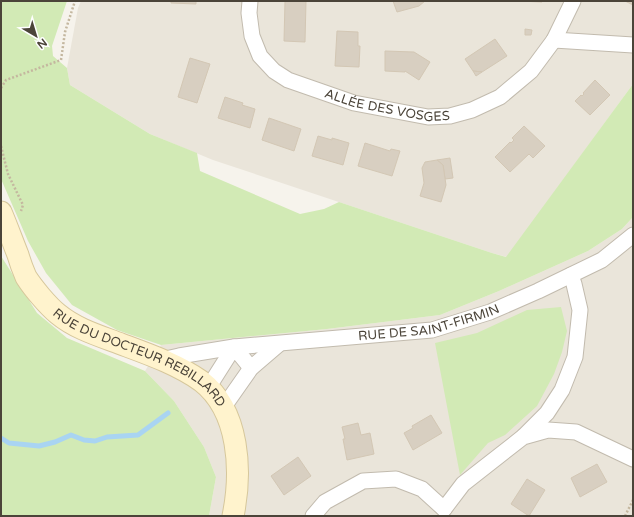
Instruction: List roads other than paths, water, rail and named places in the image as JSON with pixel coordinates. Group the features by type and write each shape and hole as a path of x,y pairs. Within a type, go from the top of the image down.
{"main road":[{"name":"RUE DU DOCTEUR REBILLARD","path":"1,212 26,277 43,299 58,314 79,328 180,368 194,376 208,388 223,408 236,442 237,488 233,516"}],"street":[{"name":"ALLÉE DES VOSGES","path":"250,1 249,13 252,36 260,56 274,71 288,80 354,103 428,117 450,116 472,110 500,97 531,71 554,40 573,1"},
{"path":"554,40 633,45"},
{"name":"RUE DE SAINT-FIRMIN","path":"162,360 234,347 432,330 490,312 538,291 602,260 633,235"},
{"path":"313,516 325,502 363,481 389,479 396,479 422,489 445,513 463,484 523,437 547,413 562,390 575,357 580,310 571,275"},
{"path":"223,408 250,368 279,344"},
{"path":"208,388 234,347 250,368"},
{"path":"523,437 548,430 576,432 633,459"}],"waterway":[{"path":"1,438 9,443 39,446 55,442 71,435 84,440 95,441 107,437 138,435 168,413"}]}
